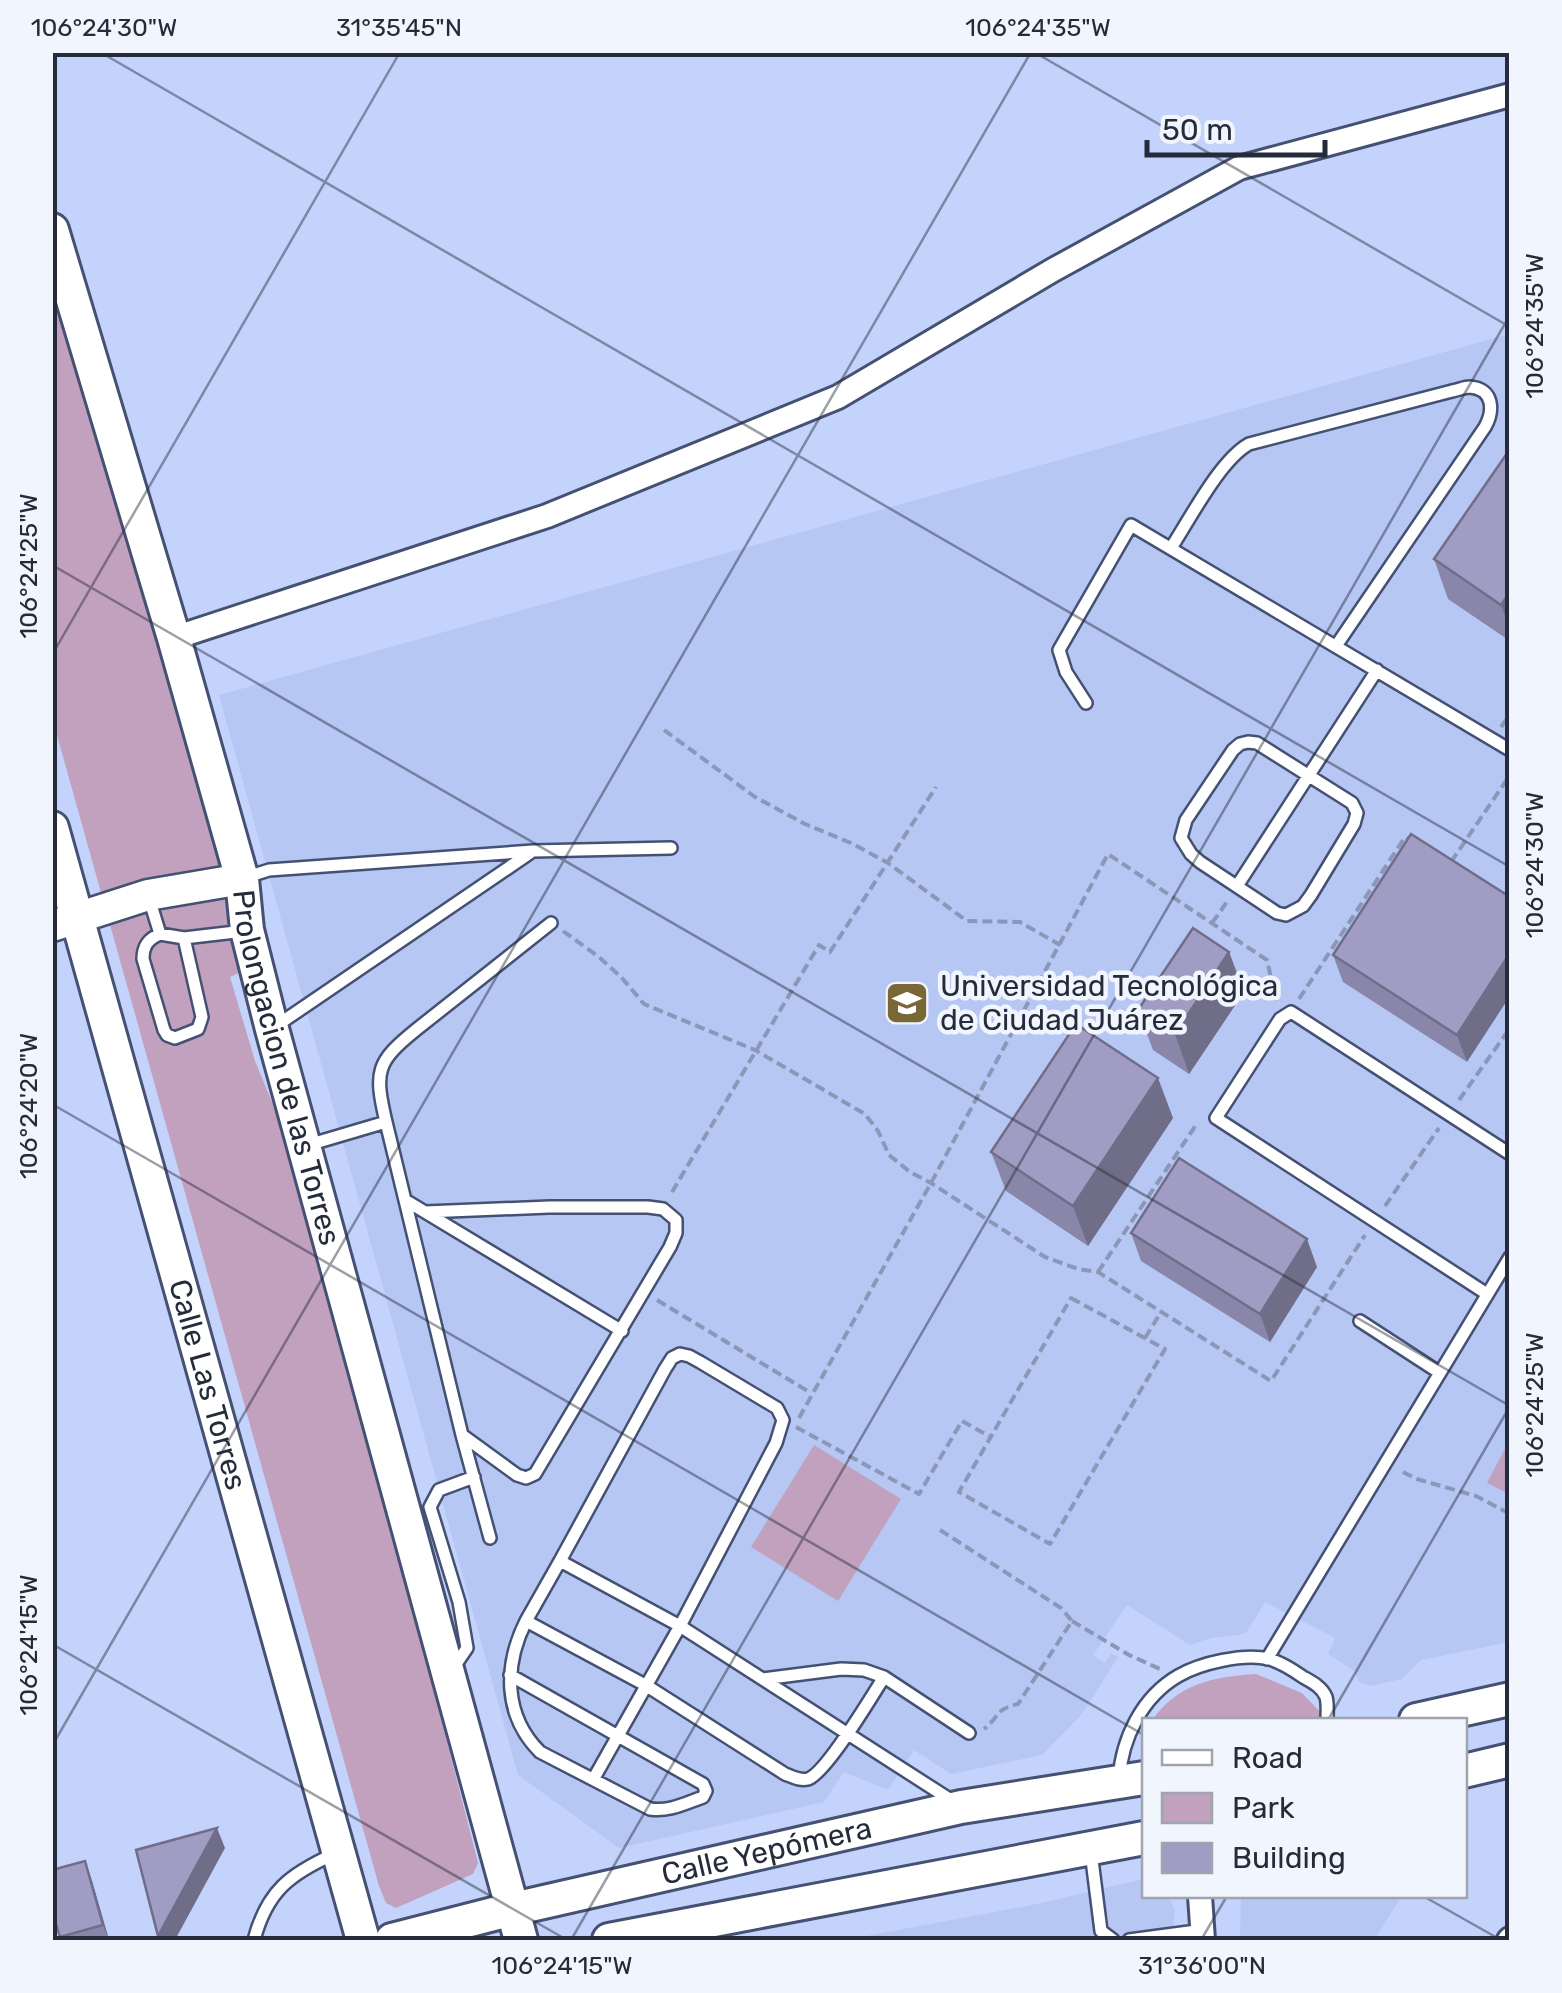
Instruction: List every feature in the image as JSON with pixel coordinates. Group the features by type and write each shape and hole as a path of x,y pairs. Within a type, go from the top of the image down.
{"main road":[{"name":"Prolongacion de las Torres","path":"52,230 242,879 247,930 272,1029 517,1925"},
{"name":"Calle Las Torres","path":"52,828 65,922 363,1940"},
{"path":"1425,1718 1510,1699"},
{"path":"1467,1769 1510,1760"},
{"name":"Calle Yepómera","path":"392,1940 517,1925 962,1807 1131,1780"},
{"name":"Calle Yepómera","path":"609,1940 665,1935 1142,1838"}],"street":[{"path":"174,638 547,516 838,397 1053,270 1239,168 1510,95"},
{"path":"65,922 148,895 242,879"},
{"path":"1200,1898 1204,1935"}],"lane":[{"path":"1171,548 1222,468 1241,448 1452,390 1472,387 1481,391 1490,397 1493,406 1485,427 1336,646"},
{"path":"1086,703 1066,672 1060,650 1131,525 1510,750"},
{"path":"1237,886 1376,670"},
{"path":"1257,743 1352,802 1357,813 1303,906 1286,915 1276,913 1237,886 1200,862 1184,845 1182,829 1233,750 1240,744 1257,743"},
{"path":"242,879 269,870 533,851 671,848"},
{"path":"272,1029 533,851"},
{"path":"148,895 160,934"},
{"path":"490,1538 378,1091 379,1074 385,1059 407,1037 551,923"},
{"path":"184,938 202,1023 194,1032 175,1038 164,1030 143,959 146,943 160,934 184,938 247,930"},
{"path":"1487,1294 1216,1118 1286,1016 1510,1154"},
{"path":"304,1146 386,1122"},
{"path":"405,1200 622,1330"},
{"path":"425,1212 648,1207 662,1209 676,1220 676,1233 644,1292 535,1474 526,1478 517,1475 462,1435"},
{"path":"1267,1658 1510,1258"},
{"path":"1360,1321 1440,1373"},
{"path":"510,1674 619,1735 702,1784 706,1791 703,1797 670,1809 650,1809 540,1752 526,1738 517,1718 510,1674 516,1642 672,1358 680,1354 689,1356 777,1408 783,1420 776,1443 680,1626 647,1686 619,1735 594,1778"},
{"path":"449,1675 467,1648 459,1602 430,1507 439,1490 474,1476"},
{"path":"560,1561 680,1626 962,1807"},
{"path":"526,1621 647,1686 785,1774 802,1780 816,1774 884,1678"},
{"path":"1131,1780 1120,1760 1134,1721 1177,1676 1204,1665 1267,1658 1322,1691 1327,1718"},
{"path":"763,1679 841,1669 864,1670 884,1678 969,1733"},
{"path":"1090,1848 1101,1931 1113,1940"},
{"path":"254,1940 263,1914 280,1886 301,1869 338,1852"},
{"path":"1128,1940 1204,1935"}],"path":[{"path":"664,730 756,797 888,863 967,921 1020,922 1060,945"},
{"path":"1448,866 1510,775"},
{"path":"662,1209 819,945 830,952 936,786"},
{"path":"1286,1016 1406,837 1420,847"},
{"path":"991,1436 962,1422 919,1494 794,1426 1108,854 1267,960 1286,1016"},
{"path":"1212,923 1237,886"},
{"path":"551,923 599,957 644,1004 755,1050 864,1114 878,1131 889,1155 910,1172 1045,1257 1098,1272 1250,1368"},
{"path":"1098,1272 1205,1111 1216,1118"},
{"path":"644,1292 812,1394"},
{"path":"1071,1298 1145,1338 1165,1349 1050,1544 959,1492 1071,1298"},
{"path":"1145,1338 1161,1312"},
{"path":"1386,1462 1416,1479 1476,1496 1510,1514"},
{"path":"940,1530 1061,1608 1072,1620 1129,1655 1177,1676"},
{"path":"969,1733 980,1732 998,1711 1018,1704 1072,1620"}],"shaded area":[{"name":"Universidad Tecnológica de Ciudad Juárez","path":"1509,334 1509,1642 1421,1660 1402,1679 1370,1686 1359,1682 1354,1671 1328,1654 1335,1638 1265,1602 1247,1632 1190,1645 1127,1605 1093,1655 1105,1663 1111,1653 1118,1657 1082,1714 1042,1755 951,1774 914,1750 888,1790 844,1772 824,1802 619,1848 518,1775 219,695"},
{"path":"1139,1880 1142,1898 1169,1898 1175,1910 1171,1940 845,1940 1037,1904"},
{"path":"1241,1898 1401,1898 1374,1940 1240,1940"}],"green space":[{"path":"52,233 249,968 230,977 255,1061 302,1175 478,1863 473,1874 396,1908 386,1903 379,1886 53,721"},
{"path":"1509,1441 1509,1494 1487,1483"},
{"path":"814,1445 901,1499 838,1601 751,1547"},
{"path":"1256,1674 1302,1693 1325,1717 1154,1718 1185,1690 1225,1677"}],"building":[{"path":"1510,449 1510,592 1501,605 1434,559"},
{"path":"1411,834 1510,897 1510,953 1457,1035 1333,955"},
{"path":"1193,928 1229,952 1175,1034 1138,1010"},
{"path":"1076,1024 1158,1078 1073,1206 991,1152"},
{"path":"1179,1158 1307,1239 1260,1314 1131,1233"},
{"path":"217,1828 158,1936 136,1850"},
{"path":"85,1861 103,1925 60,1937 52,1911 52,1870"}],"place":[{"name":"Universidad Tecnológica de Ciudad Juárez","path":"907,1003"}]}
